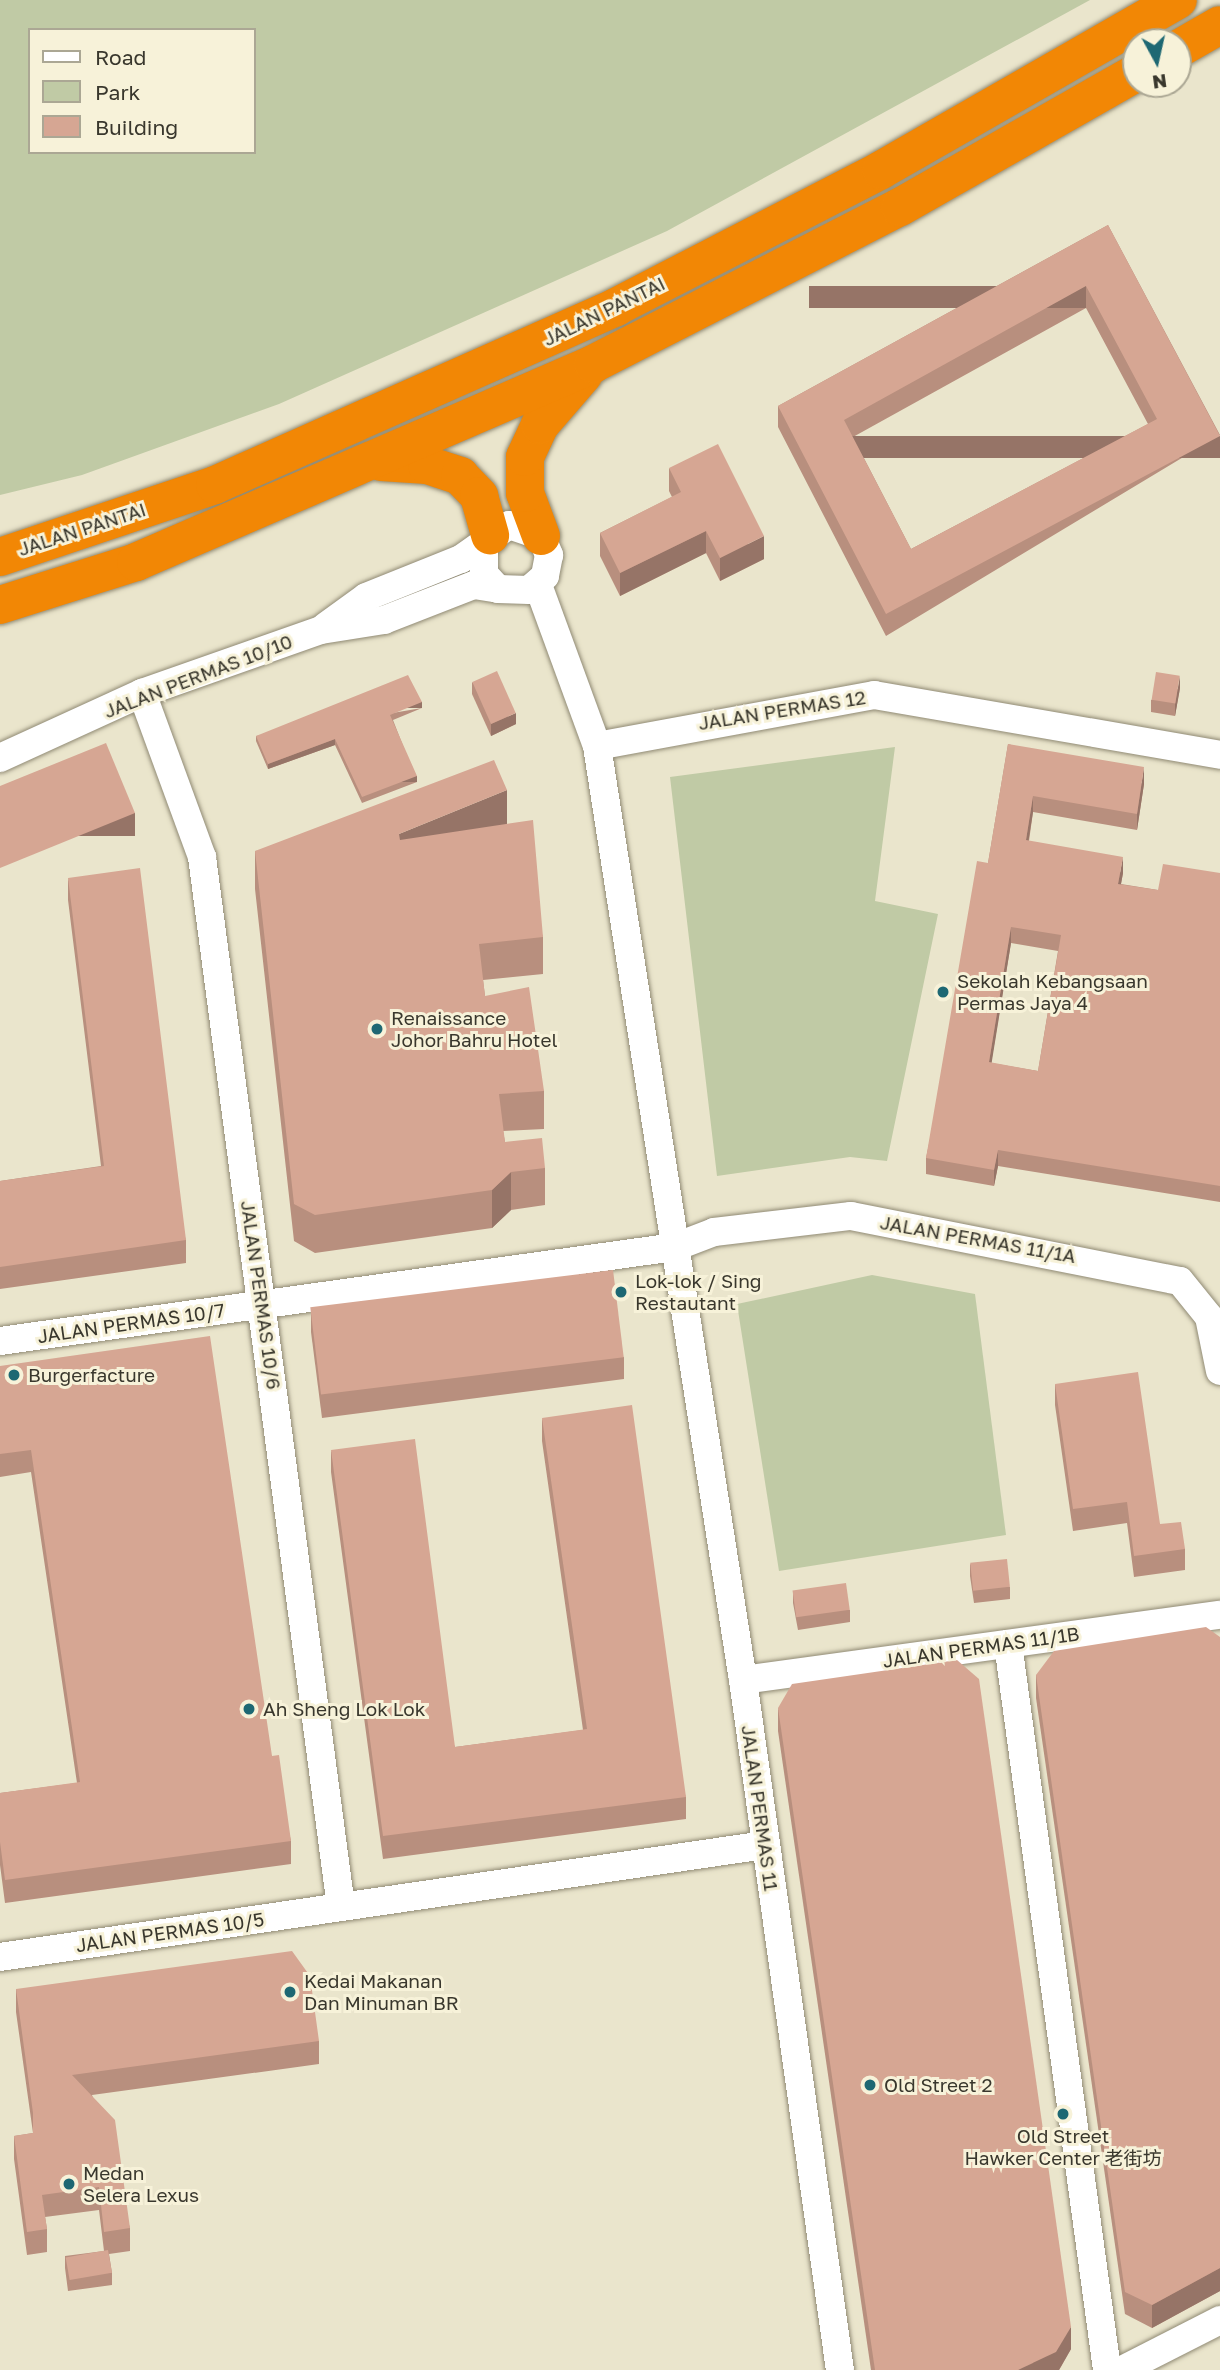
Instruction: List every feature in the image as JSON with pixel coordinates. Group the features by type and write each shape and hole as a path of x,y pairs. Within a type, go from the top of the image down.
{"highway":[{"name":"JALAN PANTAI","path":"0,557 160,503 420,398 616,307 881,170 1178,0"},
{"path":"1192,41 1220,25"},
{"path":"0,628 136,562 375,462 593,364 900,207 1122,81"},
{"path":"541,536 525,493 525,457 540,425 593,364"},
{"path":"375,462 427,465 460,476 479,495 487,540"},
{"path":"0,546 160,503"},
{"path":"0,606 136,562"}],"street":[{"path":"521,525 541,536 549,566 538,585 519,593 498,589 484,574 487,540 521,525"},
{"name":"JALAN PERMAS 10/10","path":"321,630 366,597 487,540"},
{"name":"JALAN PERMAS 10/10","path":"0,758 142,693 321,630 384,620 474,585 498,589"},
{"path":"538,585 597,746"},
{"name":"JALAN PERMAS 10/6","path":"142,693 202,857 341,1907"},
{"name":"JALAN PERMAS 12","path":"597,746 874,695 1220,755"},
{"name":"JALAN PERMAS 11","path":"597,746 743,1679 840,2370"},
{"name":"JALAN PERMAS 11/1A","path":"263,1305 675,1247 714,1232 851,1216 1159,1272 1197,1296 1209,1317 1220,1371"},
{"name":"JALAN PERMAS 10/7","path":"0,1341 263,1305"},
{"name":"JALAN PERMAS 11/1B","path":"743,1679 1220,1615"},
{"path":"1008,1644 1107,2370"},
{"name":"JALAN PERMAS 10/5","path":"0,1957 765,1845"},
{"path":"1122,2370 1220,2320"}],"green space":[{"path":"0,0 1090,0 667,231 279,404 82,475 0,495"},
{"path":"895,747 875,901 938,914 887,1161 850,1157 717,1176 670,777"},
{"path":"872,1275 975,1294 1006,1535 779,1571 737,1304"}],"building":[{"path":"1108,225 1220,436 886,614 778,406","holes":["1086,286 1157,419 911,549 844,420"]},
{"path":"718,444 764,536 720,558 706,531 620,573 600,533 681,492 669,468"},
{"path":"497,671 516,713 491,724 472,682"},
{"path":"1156,672 1180,676 1175,703 1152,700"},
{"path":"408,675 422,702 390,715 417,776 362,797 335,739 268,764 256,736"},
{"path":"106,743 135,813 0,868 0,786"},
{"path":"1008,744 1144,767 1137,814 1033,796 1026,840 1123,857 1118,884 1158,890 1163,864 1220,873 1220,1186 998,1150 994,1170 926,1158 977,861 988,863","holes":["1011,927 1061,935 1038,1071 989,1062"]},
{"name":"Renaissance Johor Bahru Hotel","path":"494,760 507,790 399,834 400,840 533,820 543,937 479,944 485,996 529,987 544,1091 499,1094 505,1142 542,1138 545,1168 511,1172 492,1190 315,1215 294,1204 255,851"},
{"path":"140,868 186,1240 0,1267 0,1181 104,1166 68,878"},
{"path":"613,1270 624,1357 321,1395 310,1307"},
{"path":"210,1336 272,1756 279,1755 291,1841 5,1880 0,1842 0,1793 80,1782 31,1450 0,1454 0,1366"},
{"path":"1138,1372 1160,1524 1181,1522 1185,1549 1134,1556 1127,1502 1073,1509 1055,1384"},
{"path":"632,1405 686,1797 383,1836 331,1450 415,1439 455,1747 587,1729 542,1418"},
{"path":"1007,1559 1010,1587 973,1591 970,1563"},
{"path":"846,1583 850,1610 796,1617 793,1591"},
{"path":"1206,1627 1220,1637 1220,2268 1152,2305 1125,2292 1036,1675 1054,1651"},
{"path":"957,1660 979,1679 1071,2327 1056,2352 1018,2370 875,2370 778,1708 792,1684"},
{"path":"292,1951 310,1976 319,2041 72,2075 115,2120 130,2228 104,2232 99,2187 42,2195 47,2229 27,2232 14,2136 33,2133 33,2113 16,1989"},
{"path":"108,2250 112,2273 70,2280 66,2257"}],"place":[{"name":"Sekolah Kebangsaan Permas Jaya 4","path":"943,992"},
{"name":"Renaissance Johor Bahru Hotel","path":"377,1029"},
{"name":"Lok-lok / Sing Restautant","path":"621,1292"},
{"name":"Burgerfacture","path":"14,1375"},
{"name":"Ah Sheng Lok Lok","path":"249,1709"},
{"name":"Kedai Makanan Dan Minuman BR","path":"290,1992"},
{"name":"Old Street 2","path":"870,2085"},
{"name":"Old Street Hawker Center 老街坊","path":"1063,2114"},
{"name":"Medan Selera Lexus","path":"69,2184"}]}
